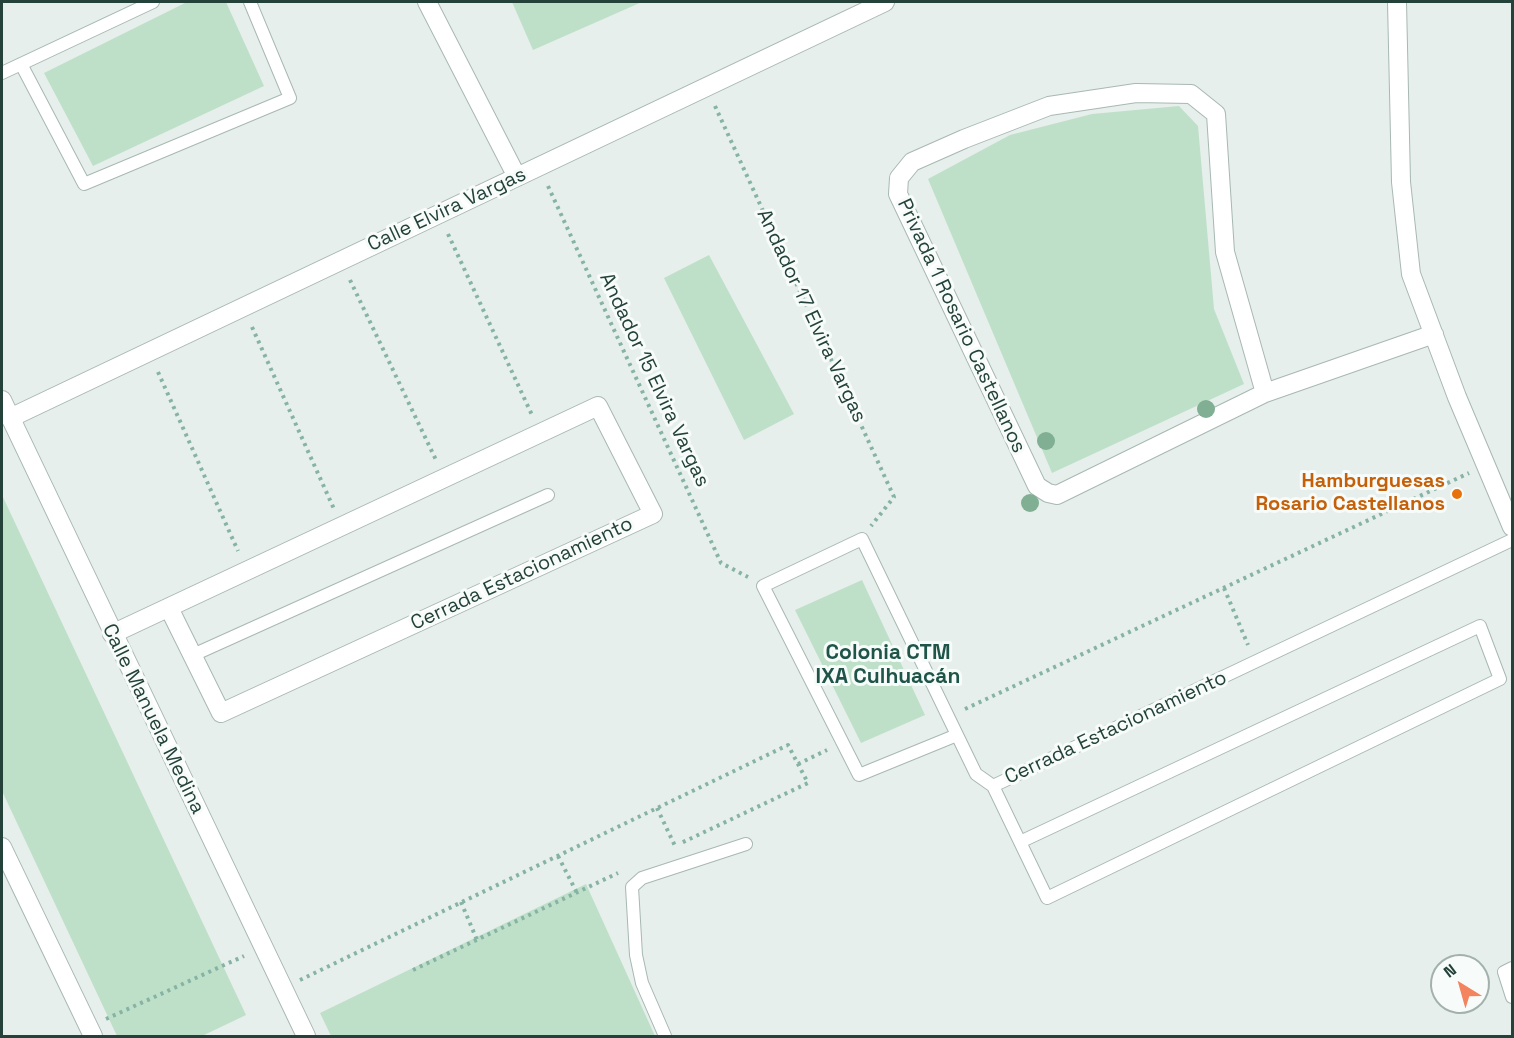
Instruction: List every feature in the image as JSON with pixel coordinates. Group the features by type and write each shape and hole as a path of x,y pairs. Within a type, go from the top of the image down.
{"street":[{"path":"426,2 517,177"},
{"name":"Calle Elvira Vargas","path":"10,418 885,2"},
{"path":"1397,2 1401,182 1412,274 1457,397 1511,518"},
{"name":"Privada 1 Rosario Castellanos","path":"1265,393 1225,252 1216,114 1191,94 1136,93 1049,106 912,162 899,178 898,194 1037,486 1048,493 1058,495 1265,393 1434,334"},
{"name":"Calle Manuela Medina","path":"2,400 306,1036"},
{"name":"Cerrada Estacionamiento","path":"112,634 598,406 653,514 221,713 169,608"},
{"path":"2,847 91,1032"}],"lane":[{"path":"2,73 153,2"},
{"path":"21,64 84,184 290,98 250,2"},
{"path":"193,655 548,495"},
{"path":"957,735 859,776 764,586 862,539 976,774 993,786"},
{"name":"Cerrada Estacionamiento","path":"1020,842 1480,626 1500,678 1047,898 1020,842 993,786 1512,540"},
{"path":"665,1036 642,983 636,954 632,887 642,878 746,843"},
{"path":"1512,968 1504,972 1512,997"}],"path":[{"name":"Andador 17 Elvira Vargas","path":"705,87 894,497 862,539"},
{"name":"Andador 15 Elvira Vargas","path":"539,166 721,562 764,586"},
{"path":"439,214 540,434"},
{"path":"340,260 444,479"},
{"path":"243,307 342,527"},
{"path":"149,352 247,571"},
{"path":"948,717 1486,465"},
{"path":"1224,588 1256,662"},
{"path":"283,988 788,745 798,764 842,742"},
{"path":"657,808 684,864"},
{"path":"558,856 577,893"},
{"path":"461,902 477,940"},
{"path":"91,1032 264,947"}],"green space":[{"path":"187,2 226,2 264,86 93,166 44,73"},
{"path":"512,2 642,2 533,50"},
{"path":"1179,106 1198,126 1214,309 1244,384 1052,473 928,179 1010,135 1092,114"},
{"path":"709,255 794,414 744,440 664,278"},
{"path":"2,495 246,1015 202,1036 117,1036 2,791"},
{"path":"862,580 925,715 861,743 795,610"},
{"path":"586,884 655,1036 331,1036 320,1013"}],"place":[{"name":"Hamburguesas Rosario Castellanos","path":"1457,494"}],"district":[{"name":"Colonia CTM IXA Culhuacán","path":"888,665"}]}
